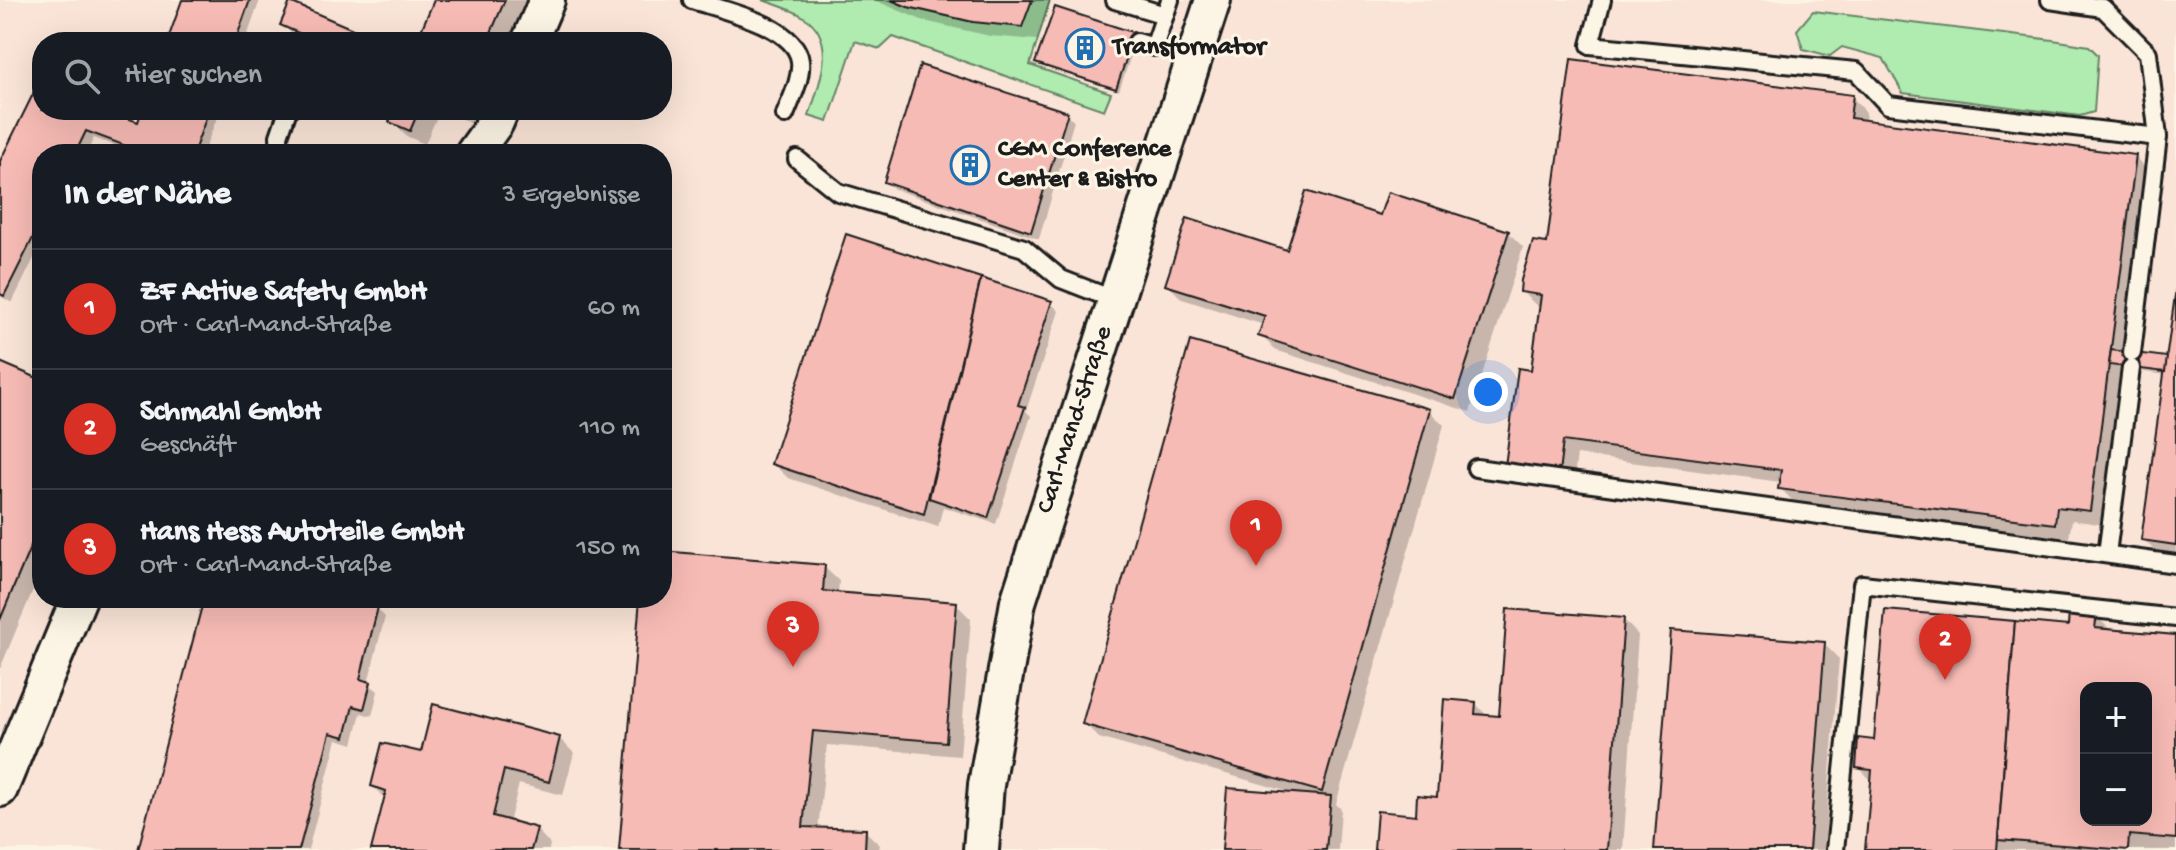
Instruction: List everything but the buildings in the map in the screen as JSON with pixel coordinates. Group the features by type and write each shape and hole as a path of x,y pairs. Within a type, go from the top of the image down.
{"street":[{"path":"533,32 547,0"},
{"name":"Carl-Mand-Straße","path":"981,850 986,785 1018,602 1213,0"},
{"path":"480,144 497,120"},
{"path":"0,789 75,608"}],"lane":[{"path":"692,0 771,27 797,49 801,63 799,78 785,115"},
{"path":"1115,0 1167,8 1154,47 1137,42"},
{"path":"1602,0 1590,45 1856,71 1888,105 2158,137"},
{"path":"2050,0 2104,4 2148,53 2158,137 2107,554"},
{"path":"279,144 285,120"},
{"path":"797,159 838,192 1024,248 1061,279 1115,300"},
{"path":"1476,468 2176,564"},
{"path":"1835,850 1862,584 2176,618"}],"shaded area":[{"path":"0,0 2176,0 2176,850 0,850"}],"green space":[{"path":"763,0 891,0 973,22 1032,0 1050,0 1030,65 1111,93 1104,110 893,37 880,49 855,41 828,122 809,116 821,77 824,50 821,37 815,26 804,17"},
{"path":"1813,11 2089,46 2098,55 2094,112 2080,116 1903,93 1883,58 1842,47 1830,56 1803,49 1797,30"}],"place":[{"name":"Transformator","path":"1085,48"},
{"name":"CGM Conference Center & Bistro","path":"970,165"},
{"name":"ZF Active Safety GmbH","path":"1256,566"},
{"name":"Hans Hess Autoteile GmbH","path":"793,667"},
{"name":"Schmahl GmbH","path":"1945,680"}]}
